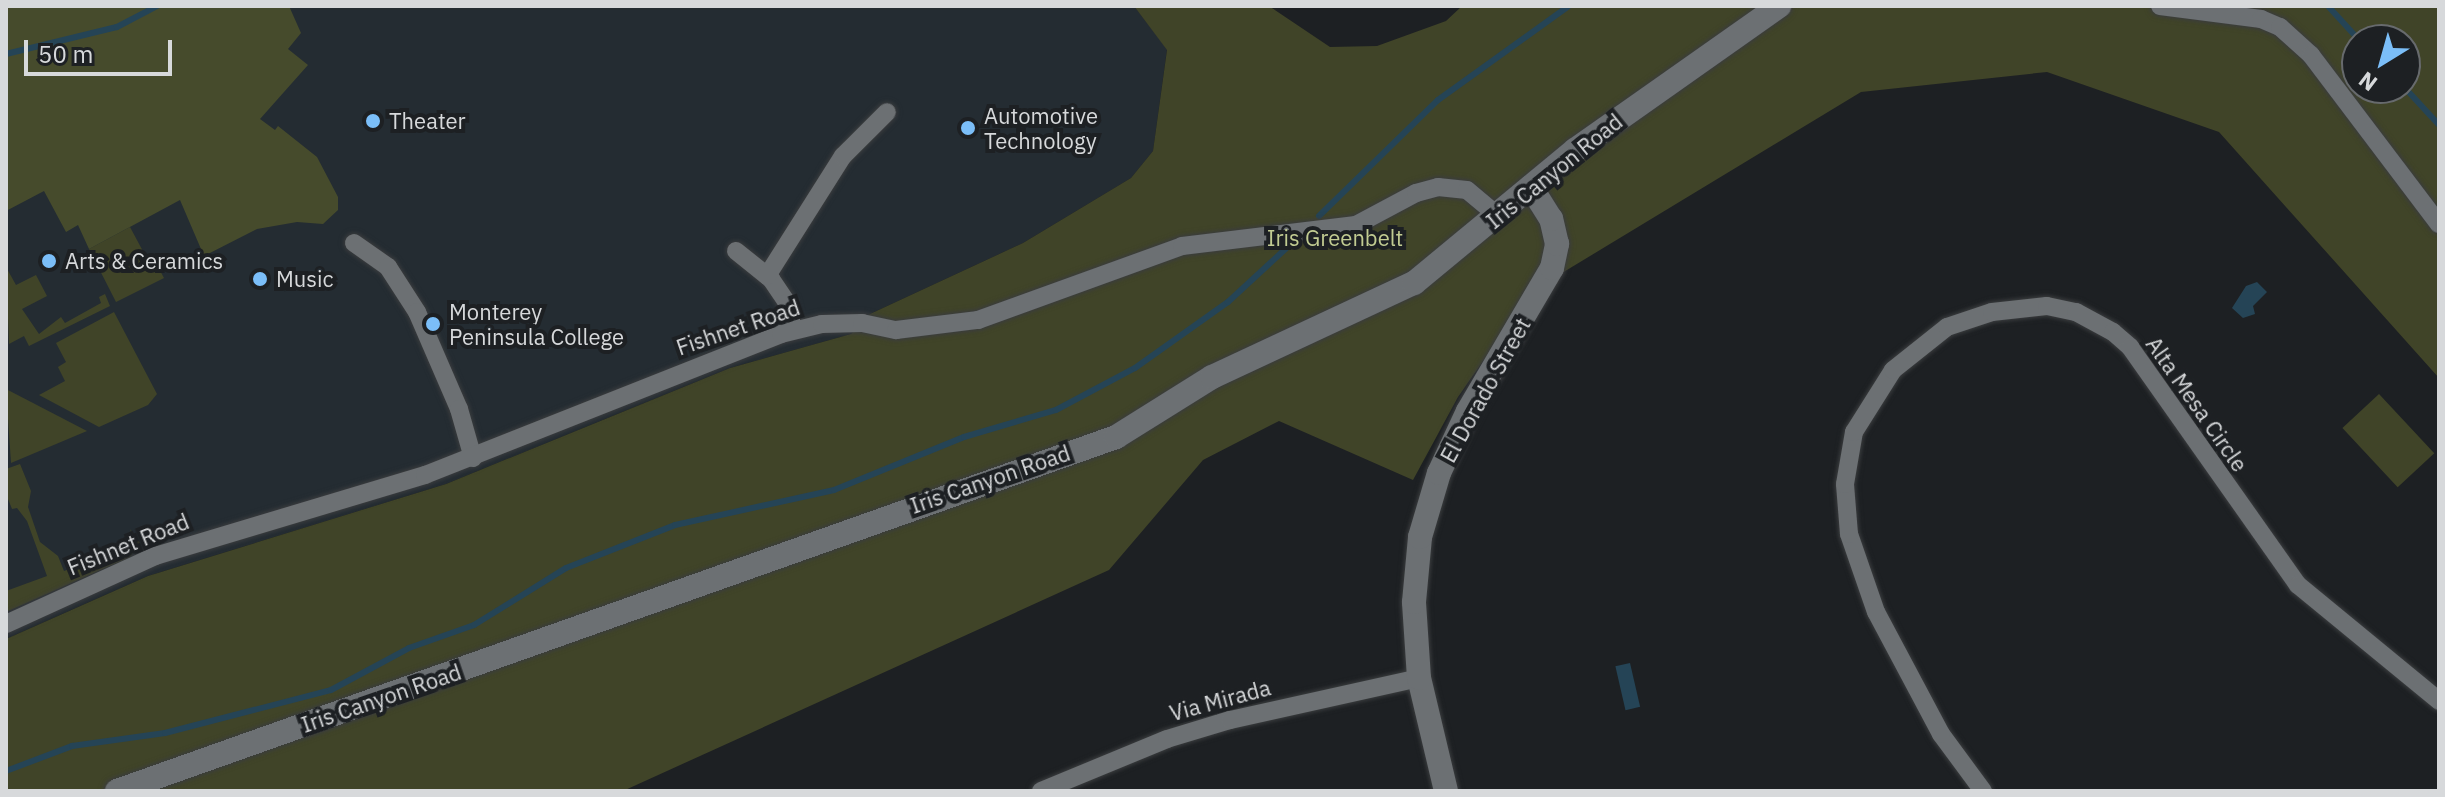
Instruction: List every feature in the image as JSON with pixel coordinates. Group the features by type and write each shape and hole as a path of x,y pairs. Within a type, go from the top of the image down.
{"street":[{"name":"Iris Canyon Road","path":"117,791 1116,437 1224,371 1414,283 1531,187 1779,6"},
{"path":"2160,6 2261,19 2280,27 2311,55 2439,224"},
{"path":"767,276 843,156 887,112"},
{"name":"Fishnet Road","path":"6,624 155,556 473,458 793,330 862,323 896,330 978,320 1182,246 1356,225 1438,187 1467,190 1498,216"},
{"name":"El Dorado Street","path":"1446,791 1419,678 1415,576 1439,473 1468,411 1552,268 1557,244 1551,219 1531,187"},
{"path":"354,243 388,267 417,312 459,409 473,458"},
{"path":"736,251 767,276 787,303 793,330"},
{"name":"Alta Mesa Circle","path":"1983,791 1941,734 1876,612 1849,534 1845,484 1854,432 1893,370 1947,327 1992,312 2047,306 2076,312 2113,332 2130,347 2298,585 2439,701"},
{"name":"Via Mirada","path":"1041,791 1167,739 1230,720 1419,678"}],"shaded area":[{"name":"Monterey Peninsula College","path":"6,6 1134,6 1167,49 1153,151 1131,178 1023,243 870,314 851,334 730,368 446,484 148,576 6,639"}],"green space":[{"path":"6,6 289,6 301,33 288,49 308,65 260,119 275,130 278,126 317,157 338,197 338,210 323,224 297,222 257,229 204,256 180,200 89,249 78,225 66,232 44,191 6,211"},
{"name":"Iris Greenbelt","path":"1134,6 1269,6 1330,47 1377,46 1446,21 1462,6 2439,6 2439,378 2219,132 2047,72 1861,92 1562,273 1557,284 1539,281 1458,397 1413,480 1279,421 1203,460 1109,570 623,791 6,791 6,639 148,576 446,484 730,368 851,334 870,314 1023,243 1131,178 1153,151 1167,50"},
{"path":"130,227 152,268 157,265 164,278 116,302 89,249"},
{"path":"6,267 16,285 36,275 47,296 22,309 39,334 61,317 65,323 101,303 99,297 105,294 110,306 29,346 24,336 9,344"},
{"path":"114,312 157,394 148,405 99,427 39,395 65,381 58,367 66,362 56,343"},
{"path":"6,389 87,431 11,463"},
{"path":"2379,394 2434,453 2398,487 2342,428"},
{"path":"20,464 31,491 28,507 40,542 58,556 64,571 135,544 130,529 140,543 130,557 6,612 6,591 47,576 27,521 17,508 12,509 6,494 6,469"}],"water":[{"path":"2257,282 2267,292 2253,306 2255,314 2243,318 2232,308 2246,286"},
{"path":"1630,663 1640,707 1626,710 1615,666"}],"waterway":[{"path":"6,54 117,27 157,6"},
{"path":"1319,216 1438,100 1569,6"},
{"path":"2328,6 2344,24"},
{"path":"2420,104 2439,125"},
{"path":"6,771 72,746 165,733 331,690 409,648 474,625 566,568 675,525 834,490 964,437 1056,410 1135,368 1228,302 1294,241"}],"place":[{"name":"Theater","path":"373,121"},
{"name":"Automotive Technology","path":"968,128"},
{"name":"Arts & Ceramics","path":"49,261"},
{"name":"Music","path":"260,279"},
{"name":"Monterey Peninsula College","path":"433,324"}]}
